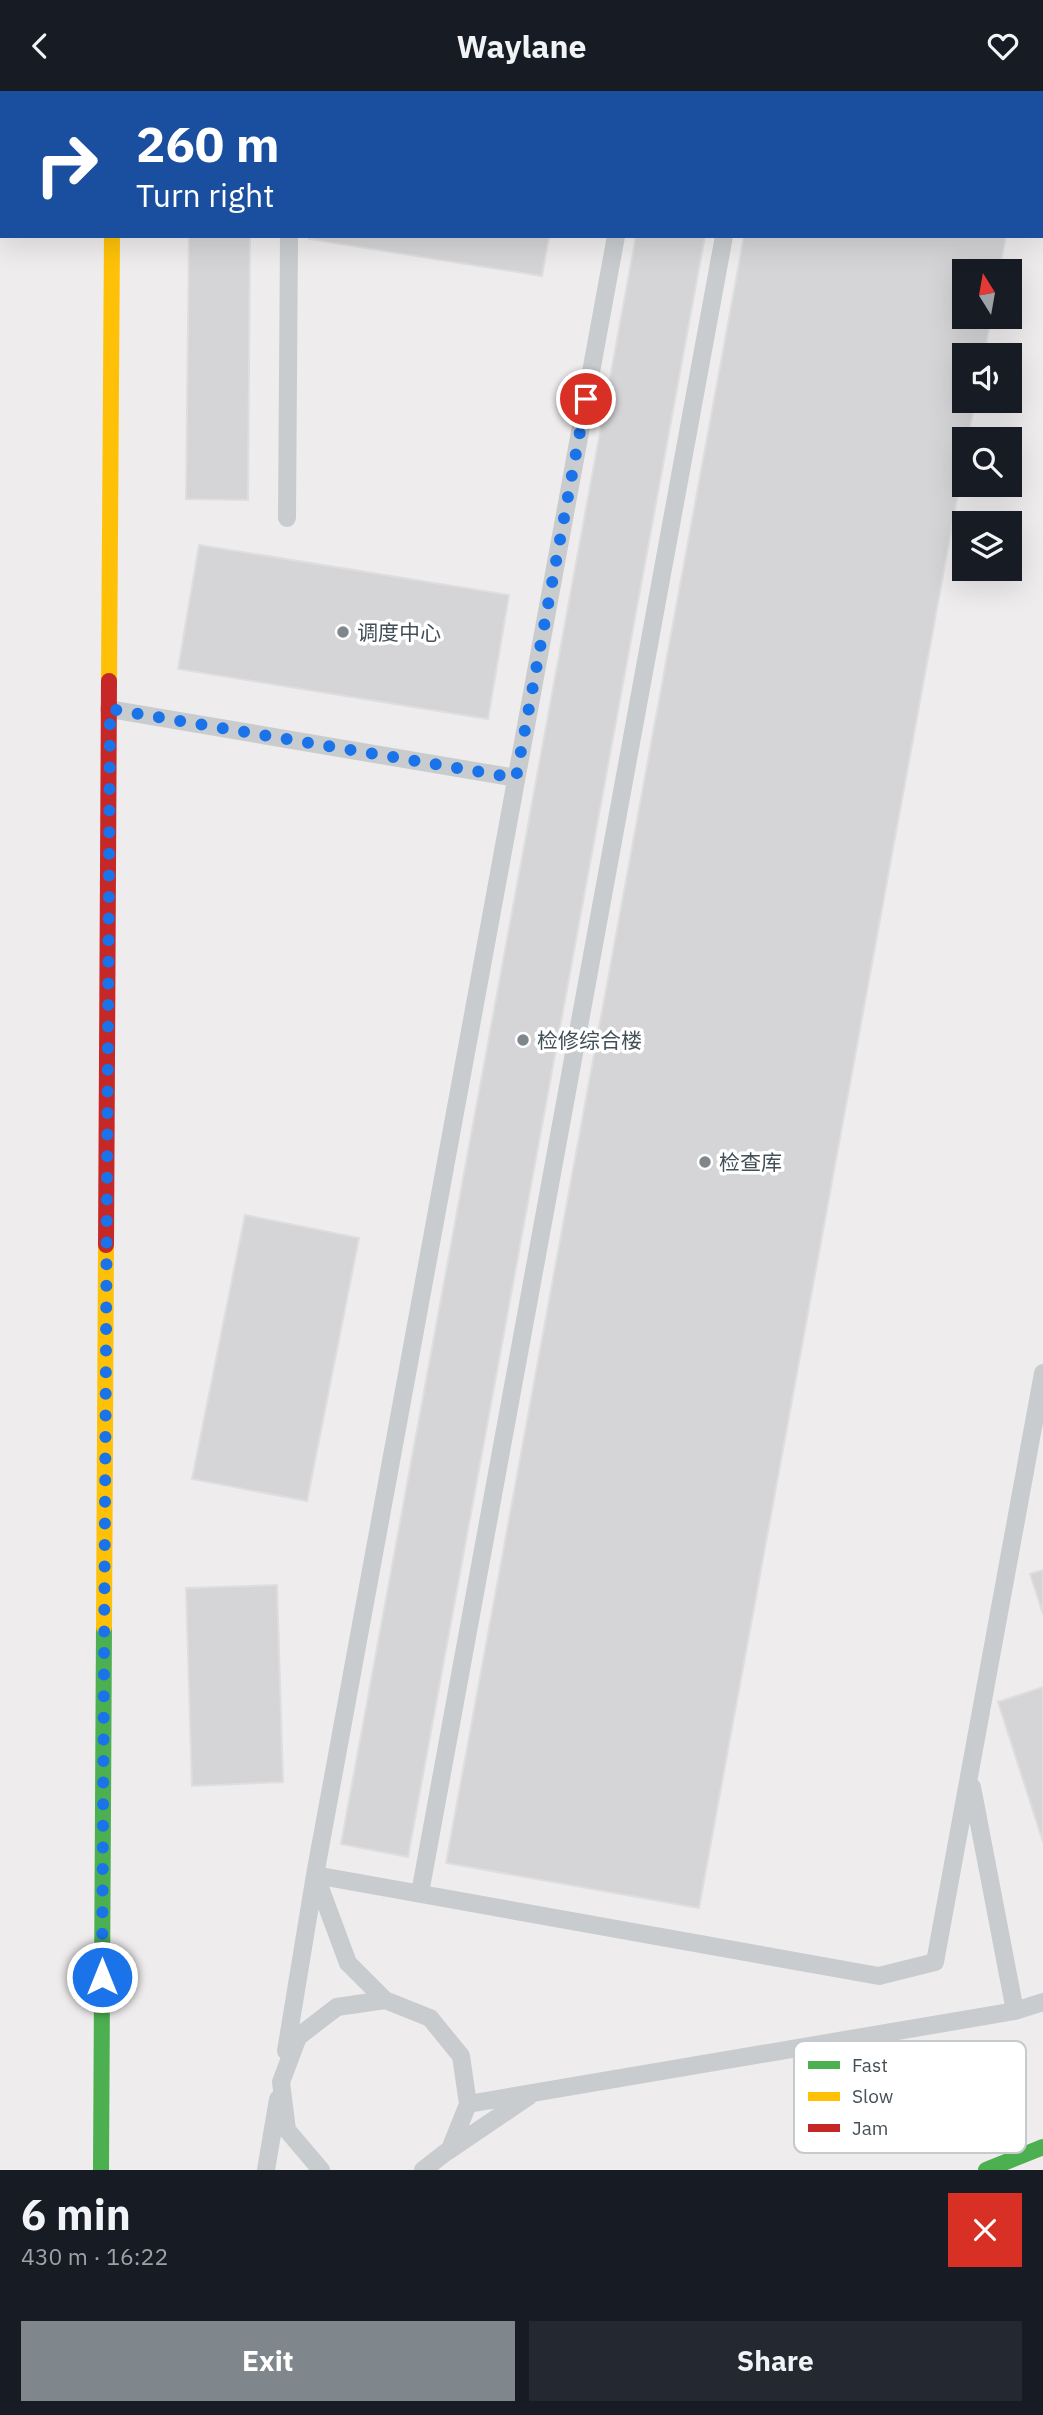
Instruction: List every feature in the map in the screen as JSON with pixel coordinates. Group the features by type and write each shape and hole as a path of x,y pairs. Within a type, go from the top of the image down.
{"main road":[{"path":"101,2170 112,238"},
{"path":"986,2170 1043,2147"}],"lane":[{"path":"287,518 289,238"},
{"path":"266,2170 315,1875 616,238"},
{"path":"420,1893 724,238"},
{"path":"110,709 516,778"},
{"path":"315,1875 879,1976 935,1962 1043,1373"},
{"path":"970,1775 1015,2011"},
{"path":"315,1875 348,1963 385,2000 430,2018 461,2056 468,2104 450,2149 436,2170"},
{"path":"321,2170 288,2130 281,2083 298,2037 337,2007 385,2000"},
{"path":"839,2041 1015,2011 1043,2002"},
{"path":"468,2104 794,2049"},
{"path":"423,2170 535,2093"}],"building":[{"path":"189,238 250,238 248,500 186,499"},
{"path":"309,238 549,238 542,276"},
{"name":"检修综合楼","path":"636,238 705,238 408,1857 341,1844"},
{"name":"检查库","path":"744,238 1006,238 1001,259 952,259 952,329 989,329 986,343 952,343 952,413 973,413 970,427 952,427 952,497 957,497 955,511 952,511 952,527 699,1908 446,1863"},
{"name":"调度中心","path":"199,545 509,595 488,719 178,669"},
{"path":"245,1215 359,1238 307,1501 192,1479"},
{"path":"1043,1570 1043,1614 1030,1574"},
{"path":"277,1585 283,1782 192,1786 186,1588"},
{"path":"1043,1687 1043,1842 998,1702"}],"traffic: fast":[{"path":"101,2170 104,1627"},
{"path":"986,2170 1043,2147"}],"traffic: slow":[{"path":"109,681 112,238"},
{"path":"104,1627 106,1245"}],"traffic: jam":[{"path":"106,1245 109,681"}],"place":[{"name":"调度中心","path":"343,632"},
{"name":"检修综合楼","path":"523,1040"},
{"name":"检查库","path":"705,1162"}],"route":[{"path":"102,1977 110,709 516,778 586,399"}]}
